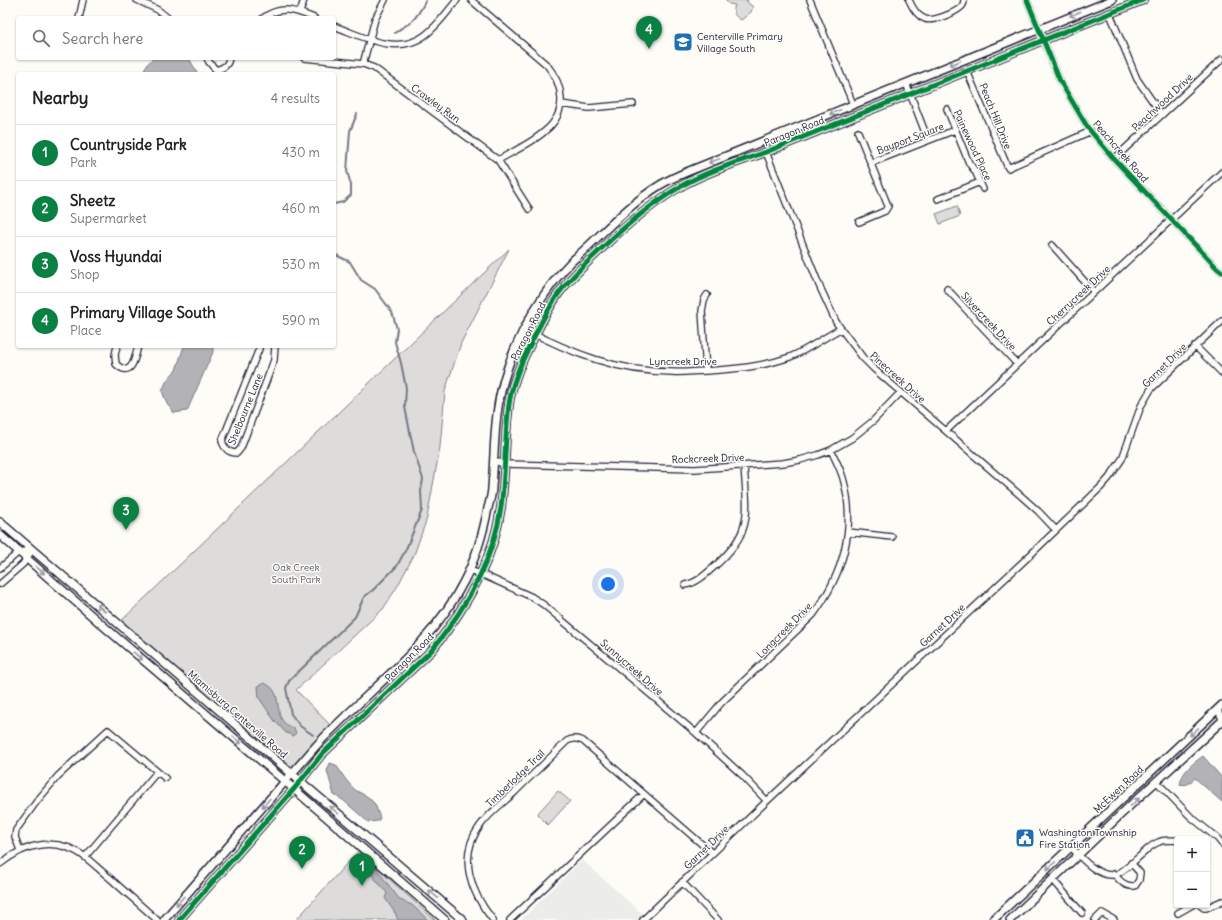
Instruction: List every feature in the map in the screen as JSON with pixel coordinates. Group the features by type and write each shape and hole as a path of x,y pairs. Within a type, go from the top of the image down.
{"street":[{"path":"80,16 83,0"},
{"path":"137,0 158,10 166,16"},
{"path":"300,12 304,0"},
{"path":"363,64 375,19 385,0"},
{"path":"336,27 387,44 403,45 419,40 430,31 457,0"},
{"path":"471,0 547,66 557,79 561,96 561,104 555,120 545,132 498,160"},
{"path":"810,0 853,104"},
{"path":"909,0 920,17 932,20 951,13 961,7 964,0"},
{"name":"Peachcreek Road","path":"1027,0 1060,81 1073,105 1091,131 1114,159 1170,220 1222,272"},
{"name":"Paragon Road","path":"164,920 327,733 416,649 440,621 464,582 482,536 492,489 497,413 507,368 525,329 545,295 570,263 635,203 669,181 699,167 853,104 1112,0"},
{"name":"Paragon Road","path":"179,920 294,789 322,754 432,650 444,635 468,598 481,574 498,521 501,507 506,435 511,396 522,361 535,334 558,294 585,264 648,207 686,183 1143,0"},
{"path":"266,16 276,10 292,10 309,16"},
{"path":"1110,14 1137,79 1162,115"},
{"name":"Peachwood Drive","path":"1114,159 1222,59"},
{"path":"208,60 216,72 224,68 228,60"},
{"name":"Crawley Run","path":"324,60 363,64 374,68 498,160 529,209"},
{"name":"Peach Hill Drive","path":"967,71 1008,168 1091,131"},
{"path":"906,83 928,140"},
{"path":"561,104 589,108 633,104"},
{"name":"Painewood Place","path":"947,109 969,163 984,189"},
{"name":"Bayport Square","path":"871,163 955,130"},
{"path":"858,132 888,206 885,211 860,222"},
{"name":"Pinecreek Drive","path":"766,152 819,285 840,329 863,358 900,392 1038,511 1056,530"},
{"name":"Cherrycreek Drive","path":"946,431 1222,172"},
{"path":"938,199 980,182"},
{"path":"1052,245 1094,292"},
{"name":"Silvercreek Drive","path":"947,289 1017,364"},
{"path":"706,371 702,310 704,300 707,295"},
{"name":"Garnet Drive","path":"643,920 767,801 1101,487 1113,474 1122,459 1137,415 1146,397 1158,381 1222,321"},
{"name":"Lyncreek Drive","path":"525,329 576,353 606,363 647,371 672,372 749,368 776,362 803,351 840,329"},
{"path":"1196,346 1222,373"},
{"path":"117,348 115,355 116,364 120,368 125,369 134,363 138,348"},
{"name":"Shelbourne Lane","path":"259,348 222,441 223,446 232,453 237,453 241,448 272,366 275,348"},
{"name":"Rockcreek Drive","path":"494,461 505,464 695,469 783,463 818,455 831,450 852,438 873,421 900,392"},
{"name":"Longcreek Drive","path":"696,734 722,702 804,625 829,592 839,570 848,532 848,506 846,492 838,466 831,450"},
{"path":"685,585 696,582 720,561 731,550 741,535 747,510 744,466"},
{"name":"Miamisburg Centerville Road","path":"0,522 463,920"},
{"path":"848,532 892,537"},
{"name":"Miamisburg Centerville Road","path":"0,536 445,920"},
{"path":"0,568 20,552 32,550"},
{"path":"0,584 27,559 32,550"},
{"name":"Sunnycreek Drive","path":"469,570 481,574 544,605 696,734 742,775 767,801"},
{"path":"179,691 186,682"},
{"path":"1220,708 1222,720"},
{"name":"McEwen Road","path":"993,920 1220,708"},
{"name":"McEwen Road","path":"1010,920 1222,720"},
{"path":"20,850 15,837 16,830 33,806 58,776 108,730 165,778"},
{"name":"Timberlodge Trail","path":"493,920 477,895 470,878 467,861 471,841 480,825 487,818 567,741 574,738 583,741 712,853"},
{"path":"85,857 157,772"},
{"path":"1156,782 1190,816 1218,838 1222,844"},
{"path":"510,920 644,794"},
{"path":"1071,847 1087,865 1093,869 1106,874 1114,874 1121,871 1154,844 1163,840 1174,840"},
{"path":"0,864 20,850 38,845 54,845 67,848 85,857 157,920"},
{"path":"1114,874 1126,886 1135,886 1139,880 1140,873 1131,863"},
{"path":"394,876 402,867"},
{"path":"1053,880 1082,913"},
{"path":"682,882 718,920"},
{"path":"1210,906 1222,901"},
{"path":"1178,913 1187,908"},
{"path":"1095,920 1102,913 1114,920"}],"shaded area":[{"path":"152,60 190,60 197,72 144,72 148,63"},
{"path":"183,348 213,348 213,352 187,411 174,413 167,404 162,391 167,380 176,370"},
{"path":"264,683 271,687 275,693 279,713 286,724 294,728 296,733 293,736 285,732 274,720 259,698 258,686"},
{"path":"1203,756 1222,778 1222,802 1195,778 1188,784 1180,785 1185,772 1191,765"},
{"path":"330,763 336,765 355,790 368,797 375,804 380,818 378,821 368,822 343,800 334,795 327,771"},
{"path":"582,860 638,910 652,920 521,920"},
{"path":"372,863 400,900 412,905 428,920 398,920 385,898 387,893 365,867"}],"green space":[{"path":"725,0 748,0 747,2 753,7 751,12 741,20 734,14 735,5 729,4"},
{"path":"957,206 960,216 940,224 936,214"},
{"name":"Oak Creek South Park","path":"509,249 461,343 445,391 440,447 427,518 414,555 383,609 296,690 333,728 292,774 119,623"},
{"path":"558,791 570,801 548,825 537,814"},
{"path":"358,851 435,920 296,920"}],"waterway":[{"path":"395,33 413,20 420,12 426,0"},
{"path":"336,204 343,202 351,195 351,185 347,171 350,131 357,114"},
{"path":"313,735 300,726 291,714 286,688 289,681 355,617 364,597 397,566 406,549 422,510 421,491 423,479 414,452 405,407 406,388 395,342 397,329 392,312 375,289 361,280 350,262 336,255"}],"cycle path":[{"path":"1027,0 1060,81 1088,128 1114,159 1222,272"},
{"path":"179,920 294,789 322,754 432,650 456,618 485,565 497,527 503,493 508,412 516,376 522,361 551,305 559,293 579,270 641,214 662,198 695,179 714,170 766,152 1143,0"}],"place":[{"name":"Centerville Primary Village South","path":"683,42"},
{"name":"Primary Village South","path":"649,49"},
{"name":"Voss Hyundai","path":"126,530"},
{"name":"Washington Township Fire Station","path":"1025,838"},
{"name":"Sheetz","path":"302,869"},
{"name":"Countryside Park","path":"362,886"}]}
